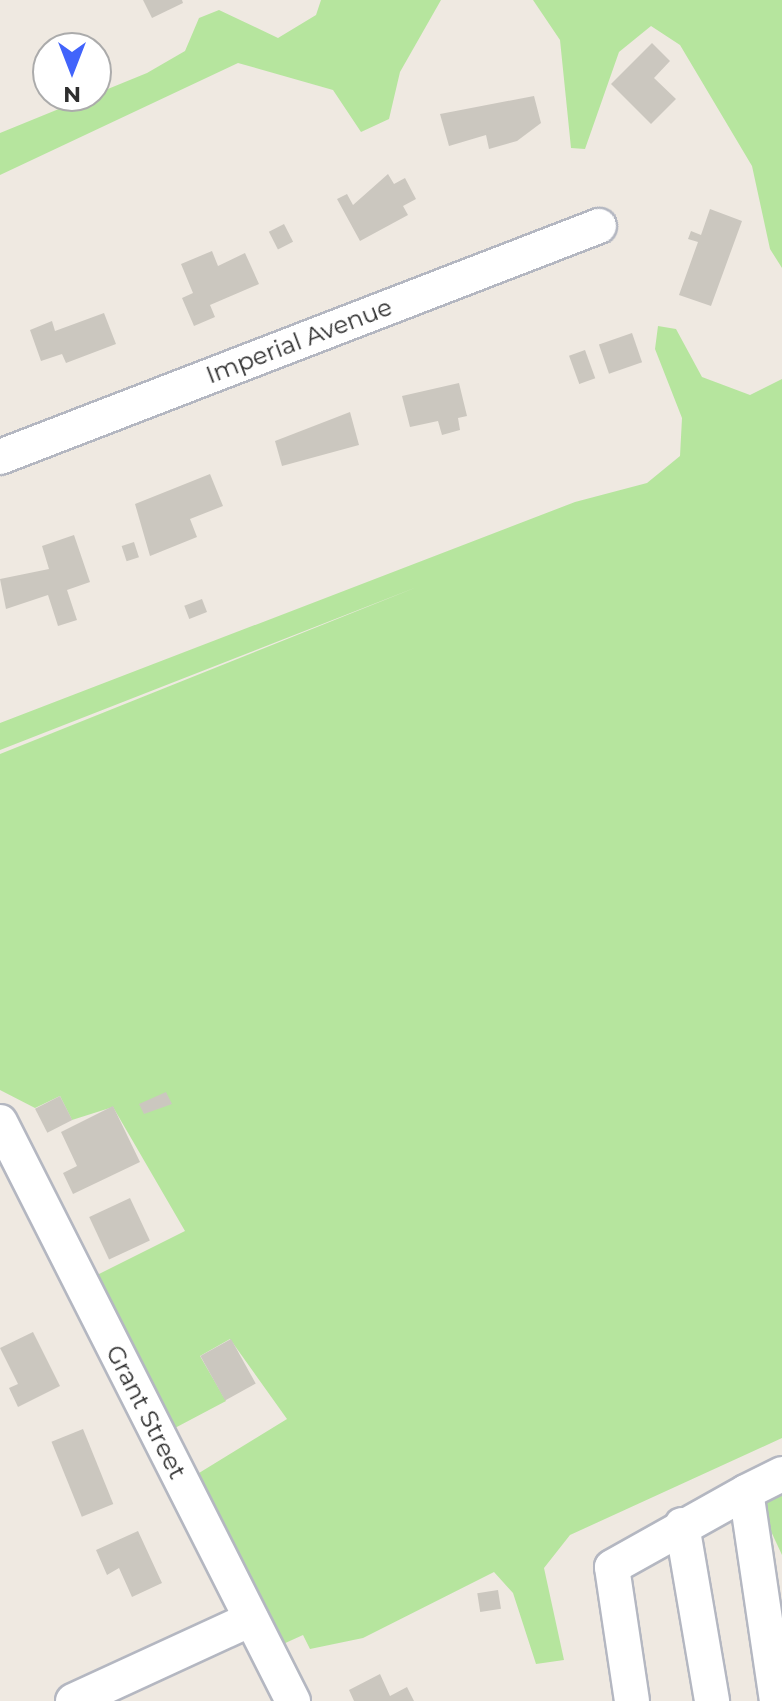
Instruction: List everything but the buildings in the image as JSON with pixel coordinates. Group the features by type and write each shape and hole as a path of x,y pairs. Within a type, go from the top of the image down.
{"street":[{"name":"Imperial Avenue","path":"0,457 599,226"},
{"name":"Grant Street","path":"0,1122 293,1701"},
{"path":"632,1701 611,1572 621,1556 782,1474"},
{"path":"746,1492 777,1701"},
{"path":"682,1525 712,1701"},
{"path":"73,1701 251,1619"}],"green space":[{"path":"321,0 441,0 400,72 389,119 361,132 333,90 238,63 0,175 0,133 51,112 112,112 112,87 147,73 185,51 199,18 219,10 278,38 316,15"},
{"path":"533,0 782,0 782,268 770,249 752,166 680,45 651,26 619,52 585,149 571,148 560,40"},
{"path":"658,326 676,329 702,377 750,395 782,379 782,1438 570,1535 544,1568 564,1660 536,1664 513,1593 494,1572 363,1638 310,1649 303,1635 281,1645 199,1473 287,1419 230,1339 200,1356 226,1401 173,1429 91,1278 185,1231 113,1107 72,1120 60,1096 35,1108 0,1090 0,754 417,587 0,750 0,723 575,502 647,483 680,456 682,418 655,349"},
{"path":"782,1486 782,1555 762,1512 765,1496"}]}
